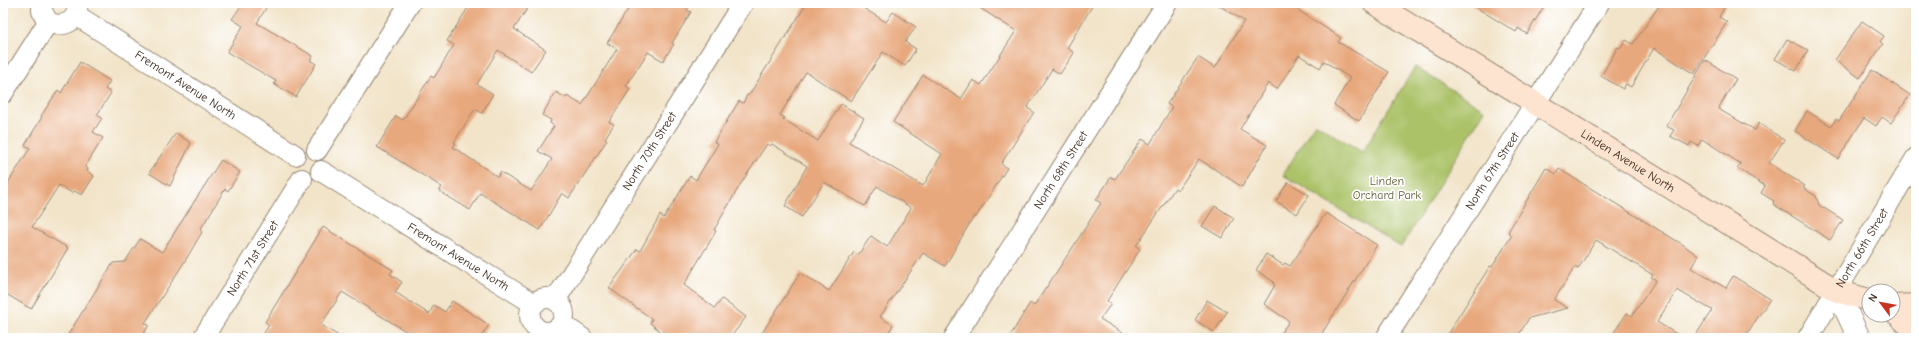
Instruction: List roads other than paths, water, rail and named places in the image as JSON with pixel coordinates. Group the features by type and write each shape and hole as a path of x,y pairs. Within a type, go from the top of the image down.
{"main road":[{"name":"Linden Avenue North","path":"1374,3 1837,291 1861,298"},
{"path":"1901,306 1916,305"},
{"path":"1901,318 1916,332"}],"street":[{"path":"317,150 410,3"},
{"name":"North 70th Street","path":"556,300 743,3"},
{"name":"North 68th Street","path":"954,338 1168,3"},
{"name":"North 67th Street","path":"1386,338 1599,3"},
{"path":"3,94 45,12 60,25 66,24 76,9"},
{"name":"Fremont Avenue North","path":"76,9 295,155"},
{"path":"301,150 317,150 323,163 321,171 313,179 302,179 292,168 295,155 301,150"},
{"name":"North 66th Street","path":"1808,338 1916,158"},
{"name":"Fremont Avenue North","path":"321,171 534,304"},
{"name":"North 71st Street","path":"203,338 302,179"},
{"path":"1837,291 1859,338"},
{"path":"545,297 556,300 563,308 565,313 562,324 553,331 534,333 530,313 534,304 545,297"},
{"path":"562,324 582,338"}],"park label":[{"name":"Linden Orchard Park","path":"1387,188"}]}
